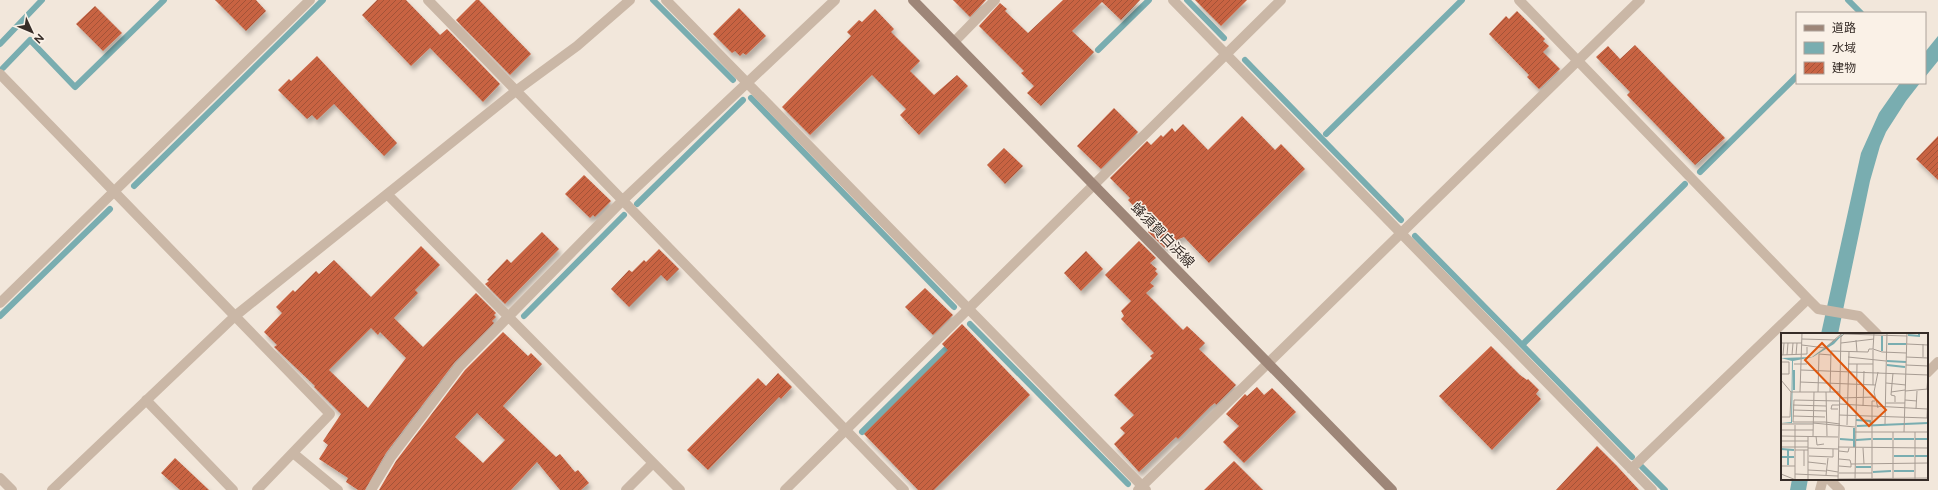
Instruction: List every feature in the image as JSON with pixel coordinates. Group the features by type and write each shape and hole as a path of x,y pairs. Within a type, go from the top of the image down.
{"main road":[{"name":"蜂須賀白浜線","path":"913,0 1392,490"}],"street":[{"path":"0,303 310,0"},
{"path":"428,0 904,490"},
{"path":"52,490 235,316 388,195 517,90 577,46 630,0"},
{"path":"666,0 970,308 1142,489 1267,362 1579,61 1640,0"},
{"path":"371,490 391,457 438,393 460,366 623,200 835,0"},
{"path":"954,42 994,0"},
{"path":"1173,0 1652,490"},
{"path":"785,490 1281,0"},
{"path":"1519,0 1818,309 1859,316 1876,333"},
{"path":"0,74 330,414 257,490"},
{"path":"388,195 509,315 680,490"},
{"path":"1631,469 1808,299"},
{"path":"1928,372 1938,362"},
{"path":"146,400 233,490"},
{"path":"293,453 338,490"},
{"path":"626,490 653,463"},
{"path":"0,478 12,490"},
{"path":"1820,490 1823,480"},
{"path":"1830,480 1840,490"}],"water":[{"path":"1938,36 1938,61 1926,76 1926,51"},
{"path":"1899,84 1919,84 1886,132 1880,146 1870,181 1838,333 1821,333 1861,153 1879,113"},
{"path":"1792,480 1808,480 1806,490 1790,490"}],"building":[{"path":"215,0 256,0 266,11 246,31"},
{"path":"377,0 406,0 440,35 447,29 500,84 483,102 430,48 411,66 362,15"},
{"path":"476,0 479,0 531,54 510,75 456,20"},
{"path":"953,0 986,0 970,17"},
{"path":"1063,0 1140,0 1121,20 1102,2 1072,31 1094,52 1041,106 1027,93 1034,86 1021,73 1024,71 979,26 1000,3 1007,9 1005,11 1028,33"},
{"path":"1195,0 1247,0 1221,26"},
{"path":"95,6 122,33 103,51 76,24"},
{"path":"739,8 766,36 746,55 743,53 740,56 735,51 732,53 713,34"},
{"path":"875,9 894,29 891,32 920,61 910,71 934,95 957,75 968,86 919,135 900,115 906,109 872,75 810,135 782,107 851,36 847,32 859,20 862,22"},
{"path":"1517,11 1545,39 1543,41 1549,46 1543,52 1560,69 1539,89 1527,77 1529,75 1489,34 1506,16 1509,19"},
{"path":"1635,45 1725,138 1695,165 1627,95 1630,92 1596,57 1608,46 1620,59"},
{"path":"317,56 397,143 384,156 334,104 317,120 312,115 307,119 278,90 289,79 291,81"},
{"path":"1114,108 1138,132 1101,169 1077,146"},
{"path":"1242,116 1275,150 1281,144 1305,169 1209,263 1184,237 1171,242 1165,248 1148,232 1153,227 1128,200 1130,198 1110,178 1147,141 1151,145 1161,135 1163,137 1172,128 1175,132 1183,124 1208,150"},
{"path":"1938,136 1938,180 1916,159"},
{"path":"1004,148 1023,166 1005,184 987,165"},
{"path":"584,175 611,201 595,217 593,215 590,218 565,194"},
{"path":"542,232 559,249 505,304 485,284 489,281 487,280 507,259 511,263"},
{"path":"1139,241 1156,258 1150,263 1157,269 1155,271 1158,274 1150,283 1154,286 1146,293 1183,330 1187,326 1205,343 1199,349 1236,385 1216,405 1215,403 1211,406 1178,439 1176,437 1139,472 1114,444 1125,433 1120,428 1134,415 1114,395 1152,358 1150,356 1154,353 1121,319 1124,316 1121,311 1131,301 1105,275"},
{"path":"421,246 440,265 415,290 418,293 394,318 423,347 476,293 496,313 494,315 496,317 492,321 494,323 455,362 386,453 365,490 358,490 346,482 348,478 319,459 328,445 323,441 341,414 314,387 315,386 274,347 277,345 264,332 282,313 276,307 293,290 295,292 316,271 319,274 334,260 371,297","holes":["371,328 378,335 380,332 406,358 368,408 329,370"]},
{"path":"659,249 679,269 667,281 661,275 629,307 611,289 629,270 632,272 644,260 646,262"},
{"path":"1086,251 1103,269 1081,291 1064,273"},
{"path":"925,288 953,315 933,335 905,307"},
{"path":"962,324 1030,395 934,490 918,490 864,434 948,350 942,344"},
{"path":"503,332 528,356 531,353 542,364 503,406 556,457 560,454 575,472 578,470 589,483 581,490 560,490 537,462 511,490 379,490 396,461 465,370","holes":["477,413 505,440 483,463 455,437"]},
{"path":"1491,346 1520,375 1527,380 1528,379 1539,390 1536,394 1541,399 1492,450 1439,396"},
{"path":"778,373 792,387 781,399 779,397 708,470 687,450 758,378 766,386"},
{"path":"1257,387 1264,395 1272,388 1296,412 1244,463 1223,442 1239,426 1226,414 1245,394 1247,396"},
{"path":"1597,446 1617,466 1639,490 1556,490"},
{"path":"175,458 209,490 180,490 161,473"},
{"path":"1234,461 1263,490 1204,490"}],"waterway":[{"path":"0,44 42,0"},
{"path":"3,68 30,40 75,87 164,0"},
{"path":"134,186 323,0"},
{"path":"653,0 733,80"},
{"path":"1098,50 1149,0"},
{"path":"1187,0 1224,38"},
{"path":"1326,134 1462,0"},
{"path":"1848,0 1860,12"},
{"path":"1245,60 1401,220"},
{"path":"1700,172 1796,77"},
{"path":"751,98 954,307"},
{"path":"637,204 743,100"},
{"path":"1522,345 1685,184"},
{"path":"0,316 110,209"},
{"path":"524,316 624,215"},
{"path":"1415,236 1632,457"},
{"path":"970,324 1128,484"},
{"path":"862,432 952,343"},
{"path":"1642,467 1665,490"}]}
